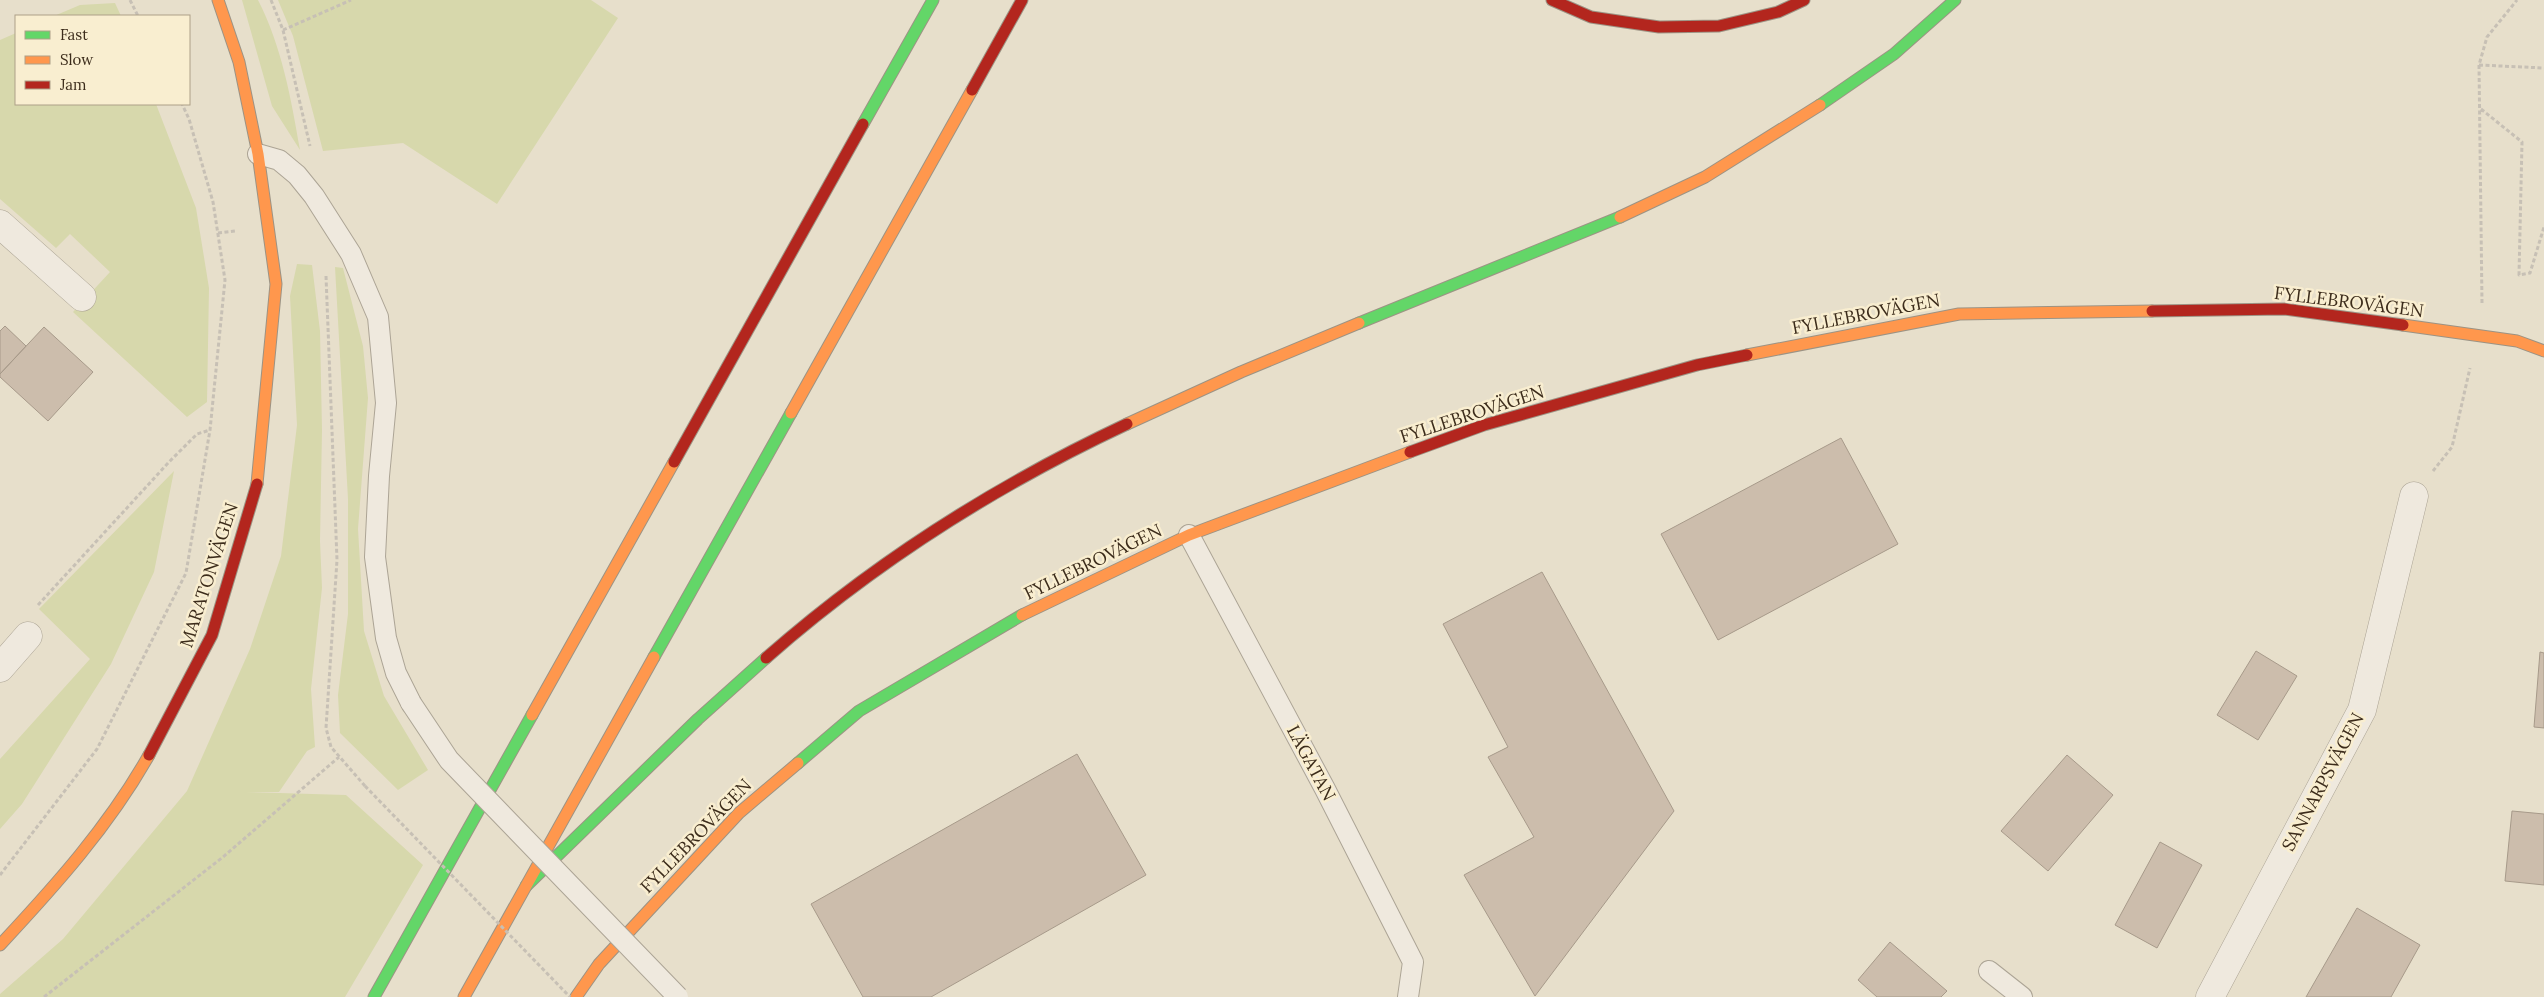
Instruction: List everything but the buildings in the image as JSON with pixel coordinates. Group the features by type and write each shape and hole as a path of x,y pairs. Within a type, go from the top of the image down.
{"main road":[{"name":"MARATONVÄGEN","path":"0,946 62,879 133,784 175,709 212,636 257,486 266,409 276,284 258,154 239,62 218,0"},
{"path":"374,997 934,0"},
{"path":"464,997 1022,0"},
{"path":"1552,0 1591,17 1659,27 1719,26 1778,12 1804,0"},
{"path":"526,886 715,705 805,626 890,560 987,498 1098,437 1227,377 1603,224 1704,177 1785,130 1874,69 1955,0"},
{"name":"FYLLEBROVÄGEN","path":"576,997 599,964 739,812 859,711 1028,612 1189,535 1484,425 1697,366 1959,314 2284,309 2517,341 2544,351"}],"street":[{"path":"0,224 82,297"},
{"name":"SANNARPSVÄGEN","path":"2210,997 2362,710 2414,496"},
{"path":"0,668 28,636"}],"lane":[{"path":"258,154 279,160 291,170 314,196 351,254 378,317 386,403 375,557 386,638 396,673 411,703 449,760 678,997"},
{"name":"LÄGATAN","path":"1189,535 1325,790 1413,962 1408,997"},
{"path":"1989,971 2022,997"}],"path":[{"path":"130,0 138,15"},
{"path":"271,0 283,30 312,154 314,196"},
{"path":"283,30 350,0"},
{"path":"2482,313 2479,65 2488,37 2517,0"},
{"path":"2479,65 2544,68"},
{"path":"0,875 97,749 186,573 210,430 225,280 213,202 189,119 182,105"},
{"path":"2480,108 2522,142 2519,275 2530,273 2544,227"},
{"path":"218,233 269,228"},
{"path":"325,272 337,560 326,728 332,747 365,786 570,997"},
{"path":"2414,496 2452,447 2470,365"},
{"path":"28,636 35,608 169,462 197,434 210,430"},
{"path":"44,997 222,857 339,757"}],"green space":[{"path":"242,0 258,0 273,36 289,92 300,150 272,106"},
{"path":"278,0 591,0 618,18 497,204 403,143 323,151 293,36"},
{"path":"115,3 121,15 56,15 80,5"},
{"path":"15,33 15,105 156,105 196,208 209,288 207,402 187,417 73,312 110,272 70,234 56,248 0,199 0,40"},
{"path":"297,264 312,265 320,331 322,430 320,541 322,588 311,689 315,747 307,751 279,792 246,792 346,795 423,865 345,997 0,997 0,994 63,939 187,791 250,649 281,556 297,425 290,296"},
{"path":"335,267 343,268 363,346 368,398 358,529 364,631 384,696 428,770 398,790 340,733 338,695 348,614 348,499"},
{"path":"174,471 154,572 111,664 22,804 0,829 0,759 90,659 39,609"}],"traffic: fast":[{"path":"863,124 933,0"},
{"path":"1820,105 1894,54 1955,0"},
{"path":"1359,323 1620,217"},
{"path":"654,657 791,413"},
{"path":"798,763 859,711 1022,615"},
{"path":"526,886 698,719 766,658"},
{"path":"374,997 532,715"}],"traffic: slow":[{"path":"218,0 239,62 258,154 276,284 257,484"},
{"path":"791,413 972,90"},
{"path":"1620,217 1705,177 1820,105"},
{"path":"1747,355 1959,314 2152,311"},
{"path":"1127,424 1241,372 1359,323"},
{"path":"2403,325 2517,341 2544,351"},
{"path":"1022,615 1189,535 1410,452"},
{"path":"532,715 674,462"},
{"path":"464,997 654,657"},
{"path":"0,945 61,878 99,831 149,755"},
{"path":"576,997 599,964 739,813 798,763"}],"traffic: jam":[{"path":"972,90 1022,0"},
{"path":"1552,0 1591,17 1659,27 1719,26 1778,12 1804,0"},
{"path":"674,462 863,124"},
{"path":"2152,311 2284,309 2403,325"},
{"path":"1410,452 1484,425 1697,365 1747,355"},
{"path":"766,658 850,590 938,528 1031,473 1127,424"},
{"path":"149,755 212,635 257,484"}]}
